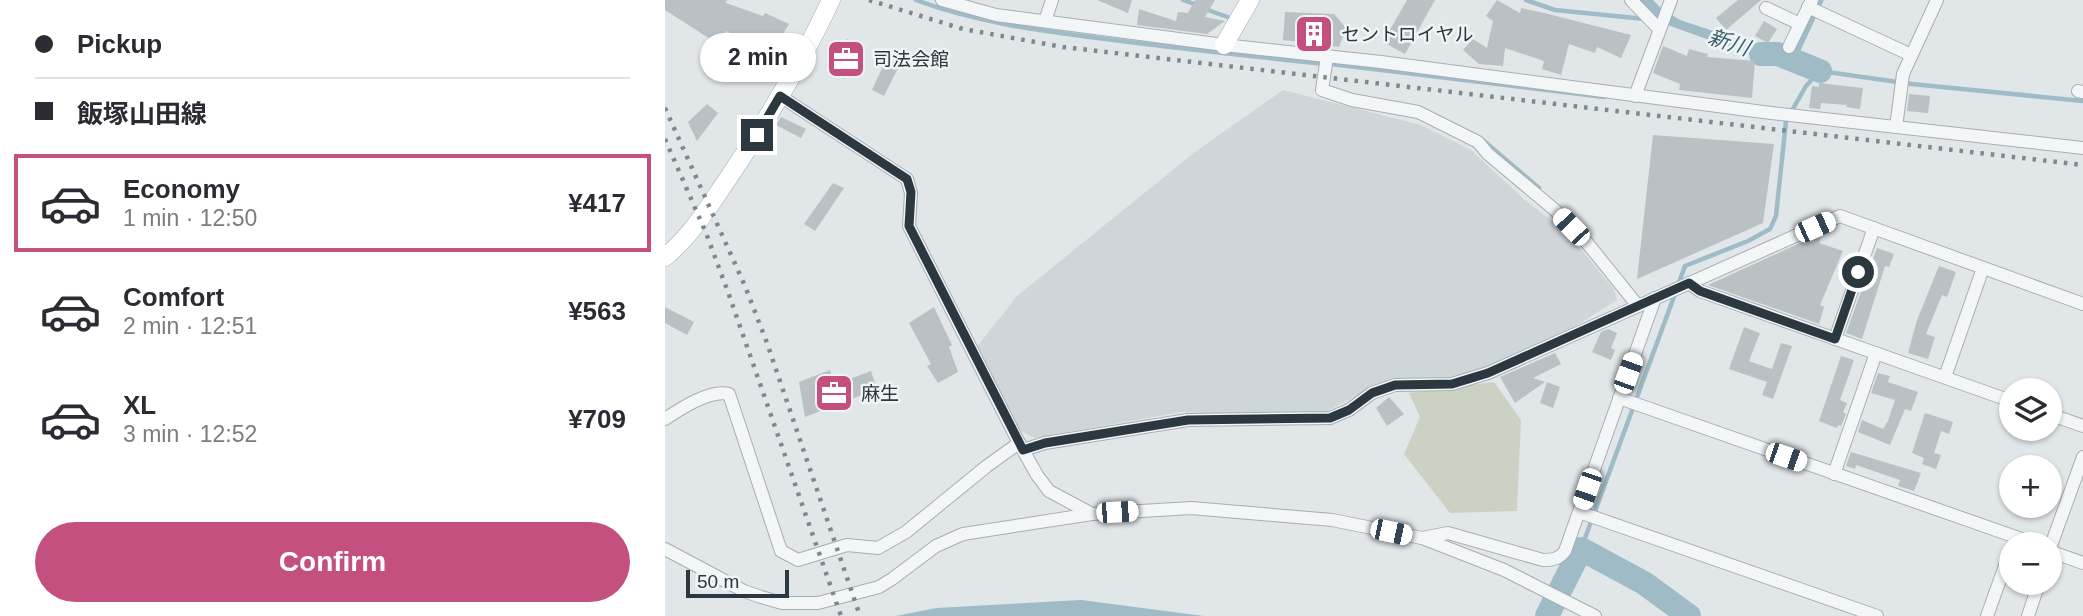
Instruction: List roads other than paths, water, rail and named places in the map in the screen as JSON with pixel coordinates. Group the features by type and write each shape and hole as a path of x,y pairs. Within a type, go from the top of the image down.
{"main road":[{"path":"665,257 682,243 699,220 780,96 831,0"},
{"path":"1224,45 1250,0"}],"street":[{"path":"941,0 996,15 1224,45 1326,62 2083,148"},
{"path":"982,0 996,15"},
{"path":"1045,21 1052,0"},
{"path":"1631,0 1664,12 1635,96"},
{"path":"1896,127 1903,74 1937,0"},
{"path":"1789,47 1800,23 1813,7 1911,55"},
{"path":"1766,8 1800,23"},
{"path":"1326,62 1322,90 1352,100 1418,112 1478,142 1488,154 1555,210 1588,244 1638,306"},
{"path":"780,96 907,179 911,192 909,226 1021,447 1049,491 1092,514"},
{"path":"665,419 691,403 723,392 729,394 781,551 797,560 847,545 878,548 906,532 976,474 1021,447 1188,420 1330,418 1349,410 1372,393 1395,385 1452,384 1488,373 1840,216 2083,304"},
{"path":"1835,339 1874,228"},
{"path":"1945,377 1983,268"},
{"path":"1689,283 1700,291 1999,397"},
{"path":"1422,538 1448,533 1543,560 1553,560 1565,551 1655,298"},
{"path":"1834,474 1876,353"},
{"path":"1619,398 1834,474 1999,538"},
{"path":"2062,419 2083,426"},
{"path":"2056,532 2083,457"},
{"path":"665,549 753,594 782,603 818,603 879,587 936,546 963,534 1092,514 1191,508 1332,520 1422,538 1504,570 1595,616"},
{"path":"1579,512 1877,616"},
{"path":"2062,555 2083,563"},
{"path":"1987,616 1999,582"},
{"path":"2028,616 2035,595"}],"water":[{"path":"1636,0 1653,0 1680,20 1791,54 1817,0 1824,0 1798,56 1791,62 1770,56 1762,59 1665,24"},
{"path":"1081,600 1204,616 896,616 936,608"}],"waterway":[{"path":"916,0 983,20 1028,28 1325,64"},
{"path":"1183,0 1197,5"},
{"path":"1526,0 1555,10 1645,19"},
{"path":"1205,9 1233,19"},
{"name":"新川","path":"1761,54 1778,54 1820,71"},
{"path":"1331,64 1604,97"},
{"path":"1678,285 1685,266 1748,241 1770,229 1776,216 1786,121 1806,86 1820,71 1912,84 2083,101"},
{"path":"1484,141 1539,188"},
{"path":"1581,549 1675,294"},
{"path":"1547,616 1581,549 1644,583 1689,616"}],"railway":[{"path":"869,0 963,29 1063,47 2083,165"},
{"path":"665,108 745,286 767,343 860,616"},
{"path":"665,139 706,233 728,292 841,616"}],"place":[{"name":"セントロイヤル","path":"1314,34"},
{"name":"司法会館","path":"846,59"},
{"name":"麻生","path":"834,393"}]}
